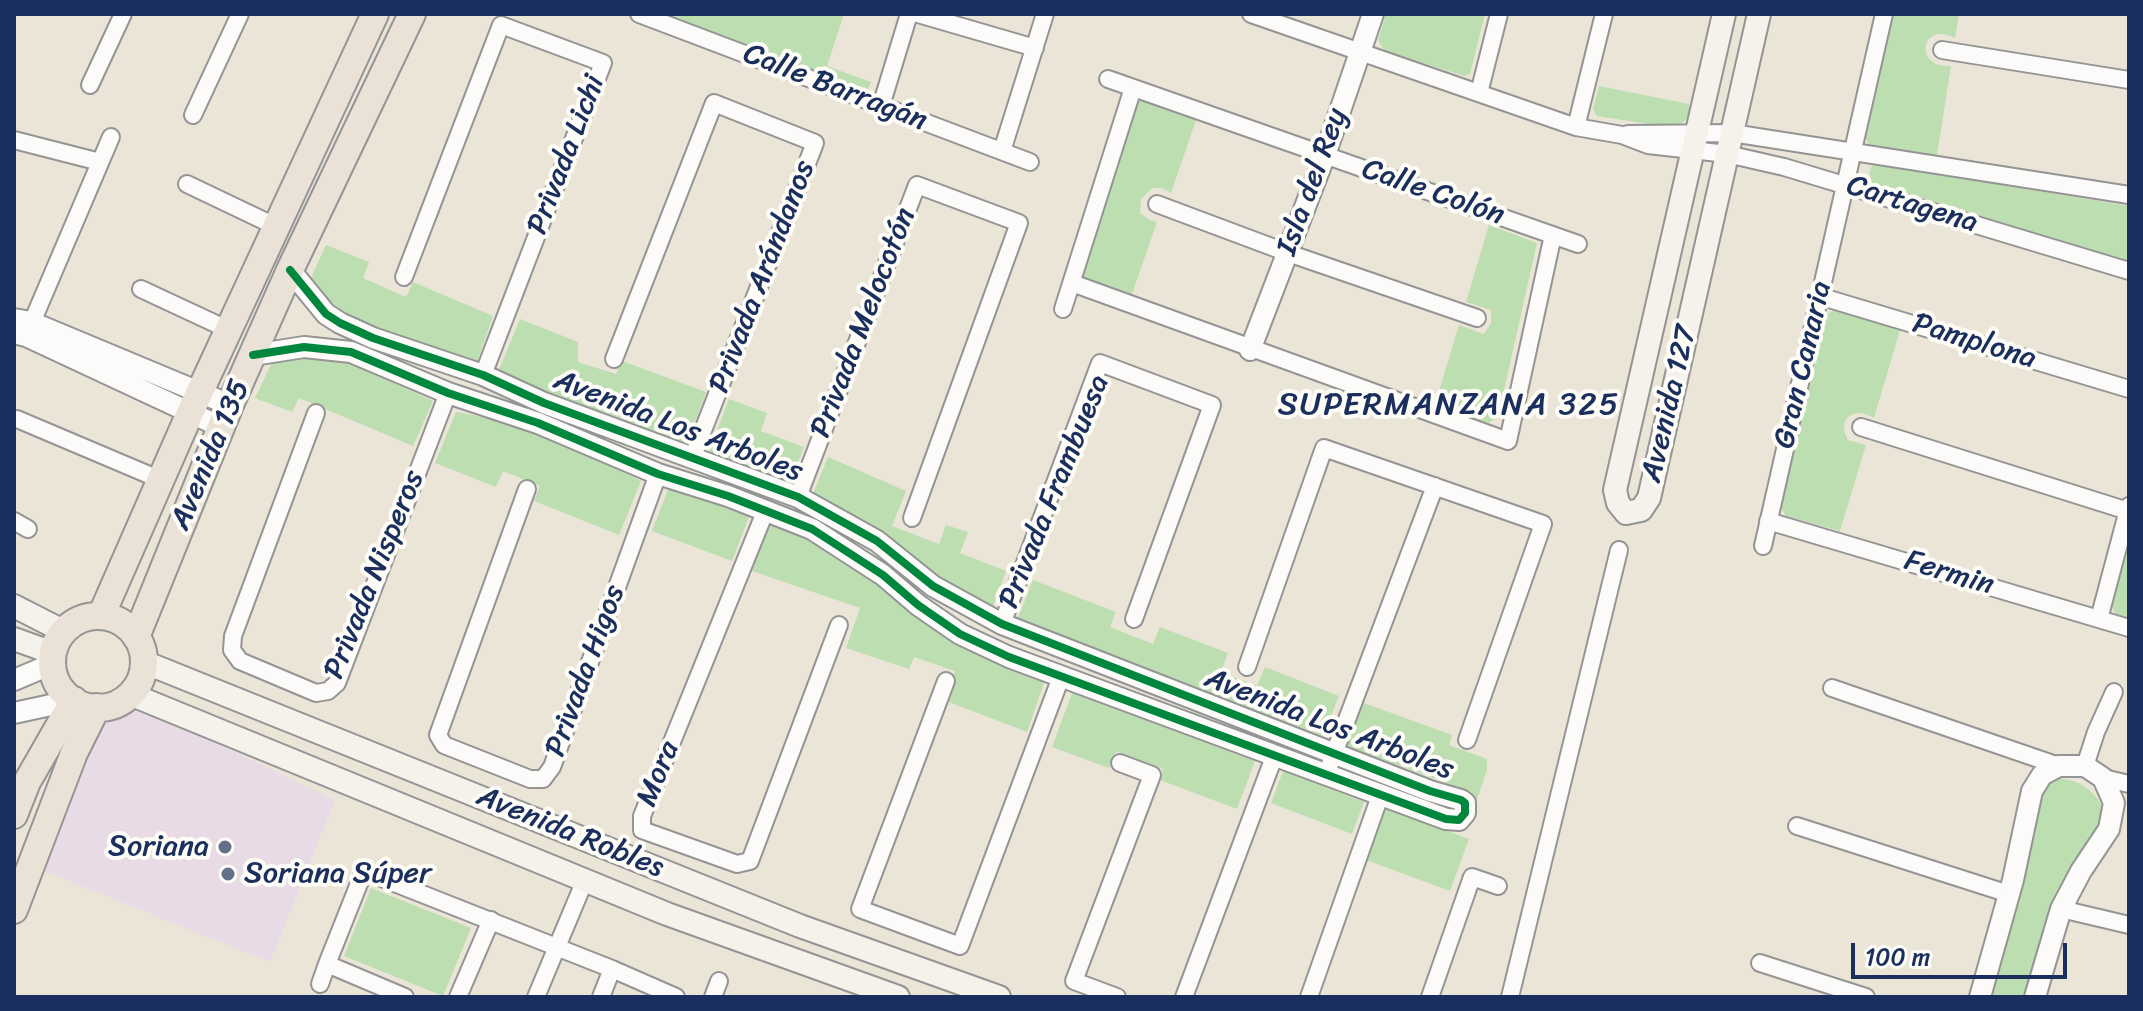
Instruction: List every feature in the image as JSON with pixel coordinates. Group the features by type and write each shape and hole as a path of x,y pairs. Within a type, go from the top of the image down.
{"main road":[{"name":"Avenida 135","path":"101,616 195,403 375,14"},
{"name":"Avenida 135","path":"136,637 225,416 290,270 412,14"},
{"name":"Avenida 127","path":"1724,14 1615,490 1618,503 1626,513 1641,510 1649,498 1759,14"},
{"path":"123,565 137,584 151,587 158,583"},
{"path":"14,606 56,650"},
{"path":"101,616 121,622 136,637 144,662 140,679 130,694 115,704 86,704 57,682 56,650 78,620 101,616"},
{"path":"14,639 56,650"},
{"name":"Avenida Robles","path":"144,662 800,926 999,997"},
{"name":"Avenida Robles","path":"130,694 667,914 898,997"},
{"path":"20,801 86,704"},
{"path":"14,910 74,753 86,704"},
{"path":"14,756 20,801"},
{"path":"20,801 49,818"}],"street":[{"path":"90,85 123,14"},
{"path":"193,115 240,14"},
{"name":"Calle Barragán","path":"639,14 1030,162"},
{"path":"881,106 909,14"},
{"path":"918,14 1035,48"},
{"path":"1002,151 1045,14"},
{"name":"Isla del Rey","path":"1250,350 1325,155 1373,14"},
{"path":"1479,93 1499,14"},
{"path":"1576,127 1604,14"},
{"path":"1853,151 1884,14"},
{"name":"Cartagena","path":"1262,16 1576,127 1622,135 1648,132 1696,141 1853,151 2129,195"},
{"name":"Privada Lichi","path":"404,277 501,25 603,63 483,375"},
{"path":"1942,50 2129,80"},
{"name":"Calle Colón","path":"1108,79 1578,244"},
{"path":"1063,309 1133,88"},
{"name":"Privada Arándanos","path":"614,359 714,103 815,143 693,456"},
{"path":"111,137 21,327 225,416"},
{"path":"14,140 100,162"},
{"name":"Cartagena","path":"1729,143 1845,185 2129,271"},
{"name":"Gran Canaria","path":"1763,546 1853,151"},
{"path":"187,184 277,227"},
{"name":"Privada Melocotón","path":"798,497 917,185 1019,223 912,518"},
{"path":"1157,204 1477,318"},
{"path":"1072,283 1508,441 1553,235"},
{"name":"Avenida Los Arboles","path":"253,355 304,347 351,352 448,393 541,413 693,456 798,497 877,541 933,586 1002,624 1430,791 1461,800 1465,803 1465,813 1459,820 1446,819 1009,657 960,634 851,552 812,529 728,496 658,474 541,413 483,375 358,331 326,314 290,270"},
{"path":"141,289 229,330"},
{"name":"Pamplona","path":"1819,296 2129,389"},
{"path":"351,352 358,331"},
{"name":"Privada Frambuesa","path":"1002,624 1100,363 1212,405 1134,619"},
{"name":"Privada Nisperos","path":"316,413 233,636 232,650 240,661 316,693 328,691 337,683 448,393"},
{"path":"17,419 161,480"},
{"path":"1861,427 2128,508 2099,619"},
{"path":"1247,667 1324,448 1543,524 1467,740"},
{"name":"Privada Higos","path":"527,489 438,735 444,745 530,779 543,779 552,767 658,474"},
{"path":"728,496 737,474"},
{"path":"1326,775 1435,486"},
{"name":"Mora","path":"765,512 642,816 642,830 737,864 750,861 839,625"},
{"name":"Fermin","path":"1768,521 2129,628"},
{"path":"1510,997 1619,550"},
{"path":"918,605 933,586"},
{"path":"14,680 56,650"},
{"path":"1124,698 1133,676"},
{"path":"946,681 860,909 960,946 1061,677"},
{"path":"1832,688 2059,766 2085,766 2103,778 2129,784"},
{"path":"2085,766 2114,692"},
{"path":"14,713 86,704"},
{"path":"1184,997 1274,757"},
{"path":"1117,997 1074,981 1152,775 1120,763"},
{"path":"1980,997 2009,894 2032,791 2042,775 2059,766"},
{"path":"2035,997 2061,909 2081,871 2109,829 2114,803 2103,778"},
{"path":"1309,997 1380,796"},
{"path":"1797,826 2009,894"},
{"path":"320,984 364,871 558,946 676,997"},
{"path":"1430,997 1472,877 1498,886"},
{"path":"536,997 585,880"},
{"path":"2061,909 2129,925"},
{"path":"458,997 491,920"},
{"path":"1760,963 1866,997"},
{"path":"327,964 405,997"},
{"path":"601,997 612,969"}],"shaded area":[{"path":"135,705 335,800 270,962 42,870 100,714 115,714"}],"green space":[{"path":"660,14 844,14 827,66 871,82 867,91"},
{"path":"1386,14 1485,14 1470,74 1464,76 1385,51 1378,40"},
{"path":"1892,14 1959,14 1955,38 1935,35 1926,46 1930,60 1951,66 1937,155 1869,145 1865,137"},
{"path":"1599,86 1689,104 1689,118 1673,128 1597,116 1593,109"},
{"path":"1138,99 1196,120 1171,193 1162,188 1152,188 1141,199 1140,213 1157,222 1132,294 1081,277"},
{"path":"1872,166 2129,206 2129,262 1872,183 1869,172"},
{"path":"1489,225 1537,243 1498,417 1488,423 1435,404 1459,325 1484,334 1491,323 1491,310 1466,302"},
{"path":"326,245 369,262 363,278 406,297 413,282 493,316 475,367 385,334 343,311 325,297 310,280"},
{"path":"1835,310 1900,330 1874,418 1854,414 1849,416 1844,426 1848,440 1866,445 1840,531 1786,516 1781,508 1827,314"},
{"path":"520,319 578,342 578,362 616,374 622,361 706,392 686,446 498,372"},
{"path":"337,357 433,401 413,446 299,398 292,412 255,398 274,358"},
{"path":"729,399 767,413 761,431 804,447 790,482 709,452"},
{"path":"456,412 528,431 641,481 619,535 534,501 540,486 503,471 496,487 435,463"},
{"path":"828,457 906,491 892,526 939,544 946,525 968,532 960,553 1006,571 991,612 812,496"},
{"path":"669,487 749,517 732,561 652,531"},
{"path":"770,520 808,537 1045,680 1027,732 946,701 955,671 914,657 909,669 846,648 860,608 752,571"},
{"path":"2129,540 2129,619 2116,615 2112,607"},
{"path":"1033,580 1116,612 1110,627 1153,644 1160,627 1228,653 1221,672 1257,686 1265,667 1339,696 1323,736 1018,618"},
{"path":"1072,693 1255,761 1237,809 1160,780 1163,769 1116,751 1109,768 1052,747"},
{"path":"1361,702 1452,735 1449,745 1487,759 1487,770 1475,805 1469,804 1457,787 1344,745"},
{"path":"1283,771 1364,802 1352,834 1271,803"},
{"path":"2050,778 2079,783 2093,793 2108,818 2055,904 2033,966 2027,997 1983,997 2036,792"},
{"path":"1385,808 1469,839 1450,891 1366,860"},
{"path":"371,888 471,928 443,996 344,956"}],"cycle path":[{"path":"253,355 304,347 351,352 448,393 538,423 658,474 728,496 812,529 883,575 918,605 960,634 1009,657 1446,819 1459,820 1465,813 1465,803 1461,800 1430,791 1002,624 933,586 877,541 798,497 340,323 326,314 290,270"}],"place":[{"name":"Soriana","path":"225,847"},
{"name":"Soriana Súper","path":"228,874"}],"district":[{"name":"SUPERMANZANA 325","path":"1449,406"}]}
